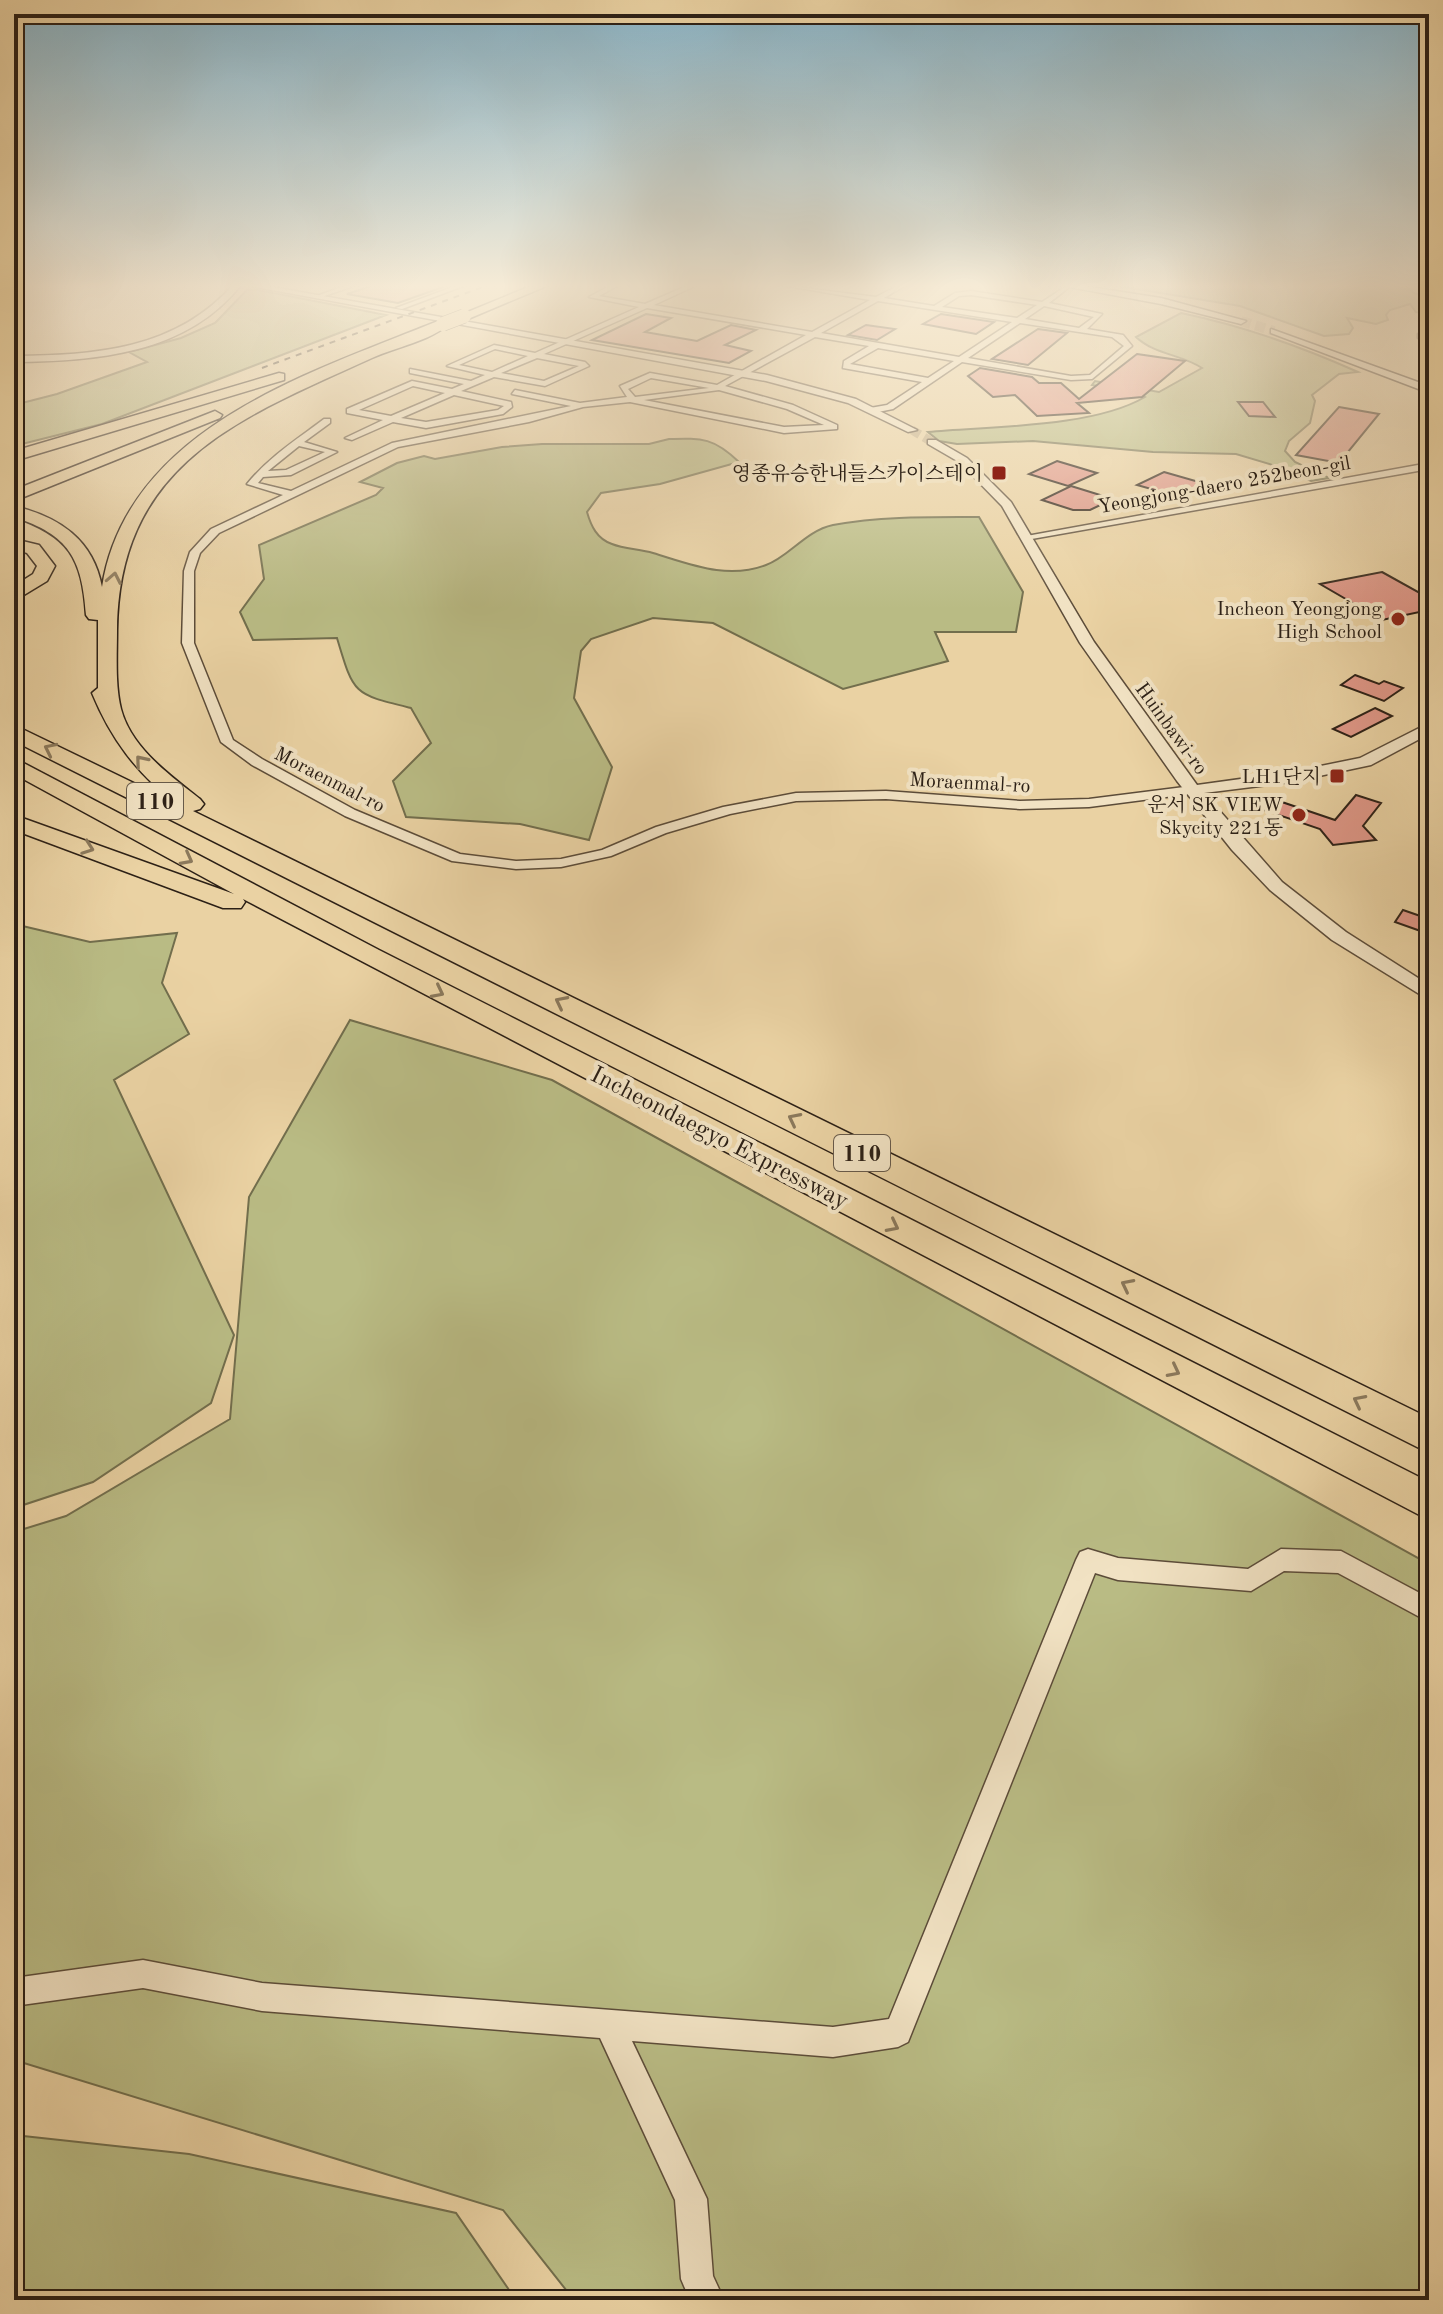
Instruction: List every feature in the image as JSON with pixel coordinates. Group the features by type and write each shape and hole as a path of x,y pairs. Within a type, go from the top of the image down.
{"highway":[{"path":"14,453 231,393"},
{"path":"14,484 245,393"},
{"path":"14,496 272,393"},
{"path":"14,508 286,393"},
{"path":"110,711 106,624 118,559 134,512 150,488 174,462 251,409"},
{"path":"14,508 64,533 84,552 94,580 97,676 122,738 150,772 200,811 296,870"},
{"path":"14,544 33,549 46,566 40,577 14,595"},
{"name":"Incheondaegyo Expressway","path":"14,732 1429,1436"},
{"name":"Incheondaegyo Expressway","path":"14,765 369,956 1429,1502"},
{"path":"14,785 119,822"},
{"path":"14,822 172,879 369,956"}],"street":[{"path":"387,393 350,411 426,425 500,412 508,407 508,404 458,393"},
{"path":"349,438 452,393"},
{"path":"521,393 583,405"},
{"path":"627,393 634,401 784,430 834,427 812,414 743,393"},
{"name":"Moraenmal-ro","path":"699,393 583,405 390,448 215,531 195,552 189,571 188,643 227,742 350,813 457,858 516,865 561,863 606,853 661,830 728,810 796,797 886,795 1020,805 1089,803 1192,790"},
{"path":"824,393 873,410 912,430"},
{"path":"873,410 890,407 912,393"},
{"path":"753,406 768,399"},
{"path":"725,419 739,412"},
{"path":"290,494 253,486 260,474 296,442 327,421"},
{"path":"314,430 326,432"},
{"path":"338,435 363,441"},
{"path":"260,474 288,473 333,452 296,442"},
{"name":"Huinbawi-ro","path":"932,442 963,460 1007,504 1087,643 1192,790 1238,846 1276,886 1339,936 1429,994"},
{"path":"377,444 390,448"},
{"name":"Yeongjong-daero 252beon-gil","path":"1026,537 1429,466"},
{"path":"1192,790 1291,777 1365,762 1429,728"},
{"path":"14,1992 143,1974 262,1997 609,2025 833,2042 898,2032 1088,1560 1118,1569 1251,1580 1281,1560 1341,1562 1429,1611"},
{"path":"609,2025 691,2199 697,2279 708,2300"}],"green space":[{"path":"183,393 102,424 14,446 14,405 57,394"},
{"path":"1139,393 1315,393 1310,423 1289,441 1285,451 1295,462 1329,478 1311,481 1286,469 1236,454 1153,452 1033,441 957,444 939,441 928,432 1040,424 1097,415 1145,397"},
{"path":"669,439 707,441 739,462 660,484 601,493 587,512 602,539 617,546 695,566 737,571 766,565 814,533 833,525 924,517 979,517 1023,592 1016,632 935,632 948,661 843,689 713,623 653,618 591,639 581,651 574,698 612,767 589,840 520,824 406,817 393,781 431,743 411,708 377,699 359,689 348,671 337,638 253,640 240,612 264,579 259,545 376,495 383,488 360,482 397,463 424,456 435,459 502,447 649,444"},
{"path":"14,924 90,942 177,933 162,983 189,1034 114,1080 234,1335 211,1403 93,1482 14,1508"},
{"path":"350,1020 552,1080 1429,1564 1429,2300 574,2300 503,2210 14,2060 14,1532 66,1516 230,1419 249,1197"},
{"path":"14,2135 189,2154 456,2213 516,2300 14,2300"}],"building":[{"path":"988,393 1072,393 1079,399 1087,393 1147,393 1142,397 1077,403 1089,413 1037,416 1015,395 993,397"},
{"path":"1238,402 1263,402 1275,417 1249,416"},
{"path":"1339,407 1379,414 1339,463 1296,455"},
{"path":"1057,461 1097,473 1068,486 1029,474"},
{"path":"1164,472 1206,484 1185,495 1137,485"},
{"path":"1071,486 1113,499 1090,510 1073,510 1042,500"},
{"path":"1382,572 1429,598 1429,610 1382,620 1320,584"},
{"path":"1355,675 1379,684 1384,681 1403,688 1384,701 1341,685"},
{"path":"1375,708 1392,716 1351,737 1333,729"},
{"name":"운서 SK VIEW Skycity 221동","path":"1356,795 1381,803 1363,826 1376,840 1333,845 1320,829 1264,810 1273,799 1335,820"},
{"path":"1403,910 1429,919 1429,934 1395,922"}],"tunnel":[{"path":"912,430 932,442"}],"place":[{"name":"영종유승한내들스카이스테이","path":"999,473"},
{"name":"Incheon Yeongjong High School","path":"1398,619"},
{"name":"LH1단지","path":"1337,776"},
{"name":"운서 SK VIEW Skycity 221동","path":"1299,815"}]}
